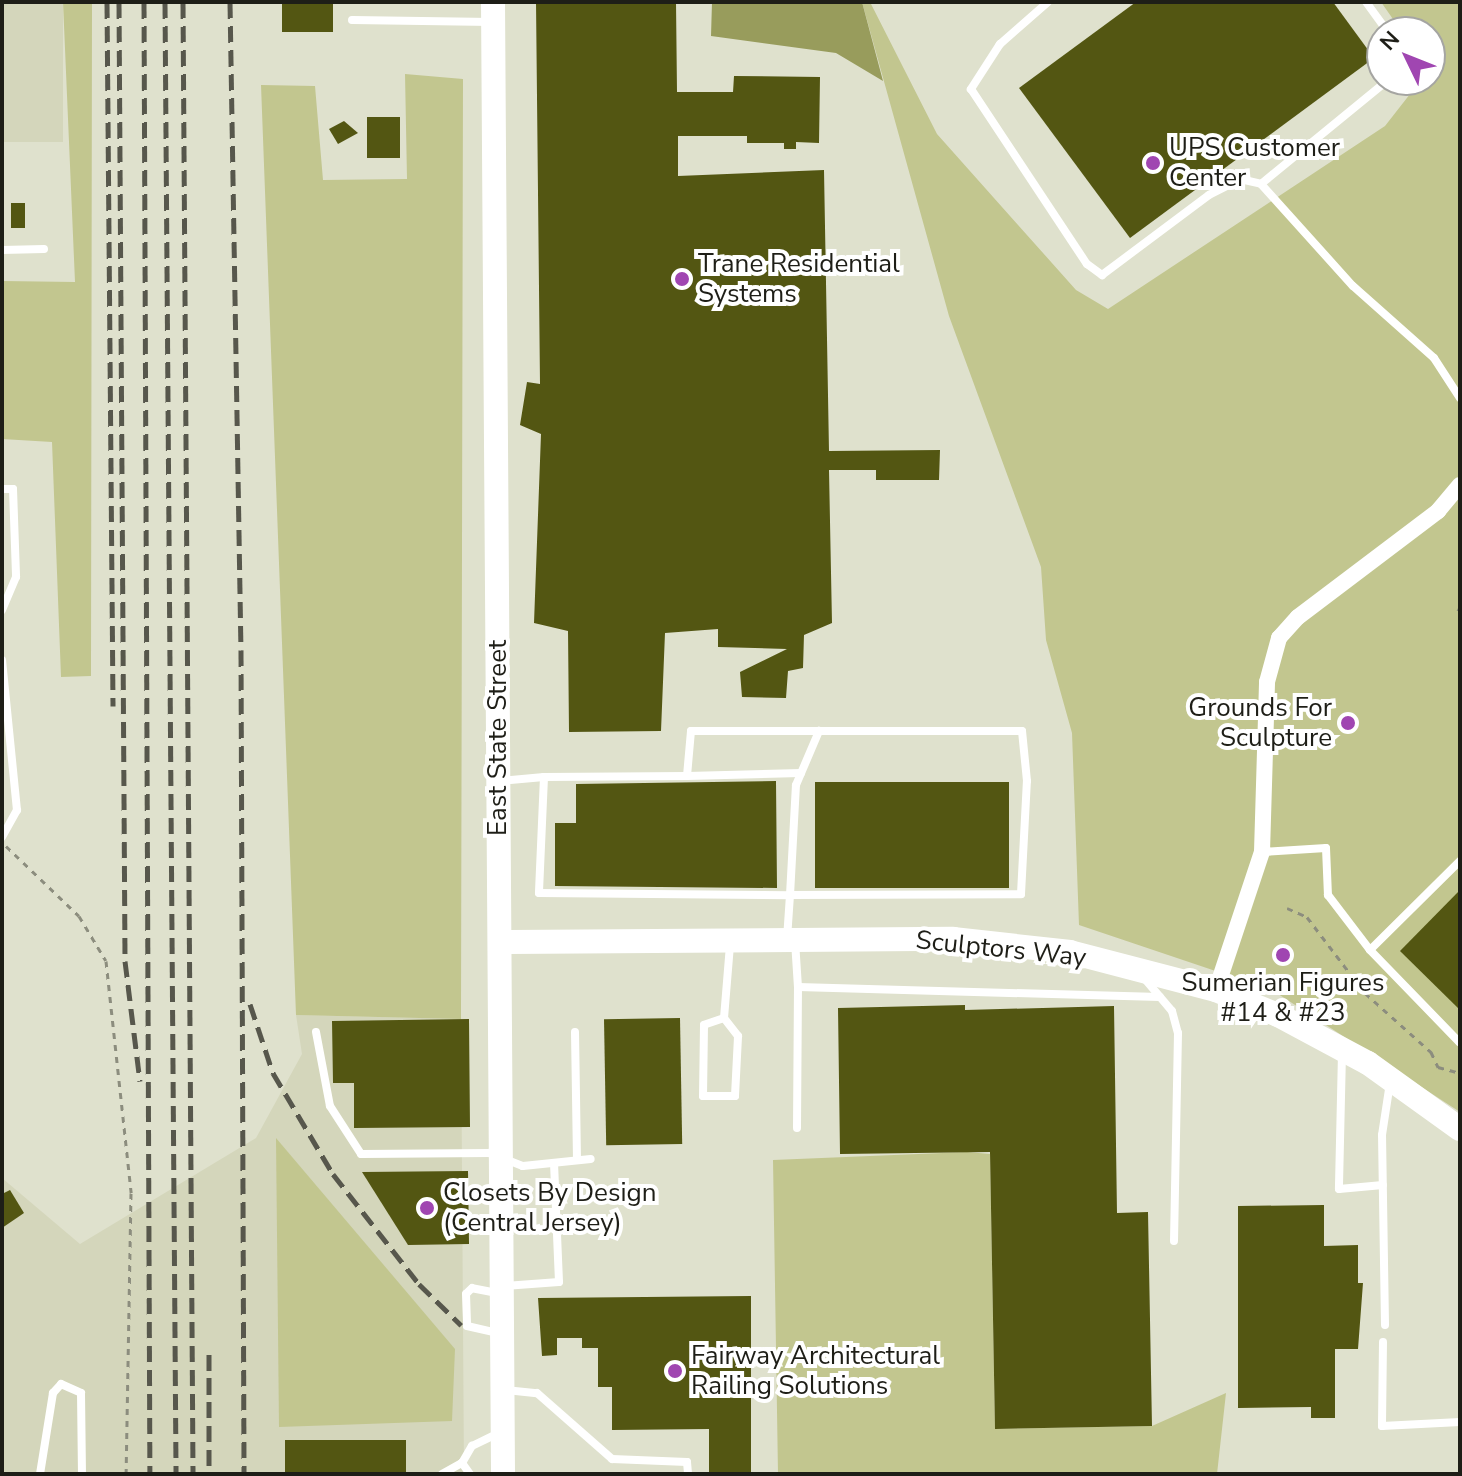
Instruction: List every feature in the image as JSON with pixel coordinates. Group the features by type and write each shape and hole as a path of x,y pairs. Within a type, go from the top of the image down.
{"street":[{"name":"East State Street","path":"493,12 503,1474"},
{"path":"1216,990 1262,852 1267,682 1279,638 1298,617 1438,511 1460,485"},
{"name":"Sculptors Way","path":"500,942 953,939 1133,965 1216,990 1342,1048 1390,1078 1460,1129"}],"lane":[{"path":"1048,2 1000,44 971,89 1087,264 1102,275 1209,195 1240,179 1261,184 1353,286 1434,358 1460,398"},
{"path":"352,20 493,12"},
{"path":"1261,184 1368,96"},
{"path":"2,250 44,249"},
{"path":"2,489 13,489 16,577 2,610"},
{"path":"2,660 17,810 2,839"},
{"path":"544,777 539,893 1021,894 1027,781 1022,731 691,731 687,776"},
{"path":"797,1128 798,987 791,940 790,895 801,773 819,731"},
{"path":"498,781 544,777 801,773"},
{"path":"1262,852 1326,848 1328,895 1370,950 1460,1043"},
{"path":"1370,950 1460,861"},
{"path":"724,1018 704,1025 703,1096 735,1096 738,1036 724,1018 730,940"},
{"path":"1133,965 1172,1011 1178,1033 1174,1241"},
{"path":"798,987 1160,997"},
{"path":"316,1032 330,1106 357,1152 501,1157 523,1166 591,1159"},
{"path":"575,1032 577,1160"},
{"path":"1342,1048 1339,1189 1383,1185"},
{"path":"1385,1325 1383,1185 1390,1078"},
{"path":"502,1333 467,1326 466,1294 472,1288 502,1290 559,1282 554,1163"},
{"path":"1383,1342 1382,1426 1460,1422"},
{"path":"40,1474 53,1393 61,1384 81,1393 82,1474"},
{"path":"503,1390 537,1393 612,1459 687,1462 688,1474"},
{"path":"442,1474 462,1463 472,1446 503,1431"},
{"path":"462,1463 470,1474"}],"path":[{"path":"2,839 79,916 106,961 131,1193 126,1474"},
{"path":"1287,908 1307,917 1365,993 1431,1052 1438,1067 1460,1073"}],"shaded area":[{"path":"2,2 63,2 63,142 2,142"},
{"path":"63,2 92,2 91,676 61,677 52,442 2,439 2,281 75,282"},
{"path":"712,2 862,2 883,81 836,53 711,36"},
{"path":"862,2 870,2 937,134 1076,290 1108,309 1385,126 1408,96 1446,96 1446,16 1391,16 1381,2 1460,2 1460,1112 1272,990 1079,925 1072,733 1046,640 1041,567 949,316"},
{"path":"405,74 463,79 461,1019 296,1015 261,85 315,86 323,180 407,179"},
{"path":"296,1015 461,1019 464,1474 2,1474 2,1178 80,1244 256,1138 302,1054"},
{"path":"276,1138 455,1349 452,1421 279,1427"},
{"path":"967,1152 990,1154 995,1429 1152,1426 1226,1393 1217,1474 778,1474 773,1160"}],"building":[{"path":"282,2 333,2 333,32 282,32"},
{"name":"Trane Residential Systems","path":"536,2 676,2 677,92 733,92 734,76 820,77 819,143 796,142 796,149 784,149 784,143 747,143 747,136 678,136 678,176 824,170 829,451 940,450 939,480 876,480 876,470 829,470 832,623 804,635 803,668 788,671 786,698 742,697 740,672 787,649 718,647 718,629 665,633 661,731 569,732 568,631 534,623 541,434 520,425 527,382 540,384"},
{"name":"UPS Customer Center","path":"1136,2 1333,2 1366,47 1366,64 1130,238 1019,88"},
{"path":"367,117 400,117 400,158 367,158"},
{"path":"344,121 358,133 338,144 329,129"},
{"path":"11,203 25,203 25,228 11,228"},
{"path":"776,781 777,888 555,886 555,823 576,823 576,784"},
{"path":"815,782 1009,782 1009,888 815,888"},
{"path":"1460,890 1460,1010 1400,951"},
{"path":"965,1005 965,1010 1114,1006 1117,1213 1148,1212 1152,1426 995,1429 990,1152 840,1154 838,1008"},
{"path":"680,1018 682,1144 606,1145 604,1019"},
{"path":"469,1019 470,1127 354,1128 354,1083 333,1083 332,1021"},
{"name":"Closets By Design (Central Jersey)","path":"468,1171 469,1244 408,1245 362,1172"},
{"path":"10,1190 24,1213 2,1228 2,1194"},
{"path":"1324,1205 1324,1246 1358,1245 1358,1283 1363,1283 1358,1349 1335,1349 1335,1418 1311,1418 1311,1407 1238,1408 1238,1206"},
{"name":"Fairway Architectural Railing Solutions","path":"751,1296 751,1474 709,1474 709,1429 612,1430 612,1387 598,1387 598,1348 582,1348 582,1338 557,1338 557,1355 542,1356 538,1298"},
{"path":"285,1440 406,1440 406,1474 285,1474"}],"railway":[{"path":"107,2 113,706"},
{"path":"119,2 125,961 140,1081"},
{"path":"144,2 150,1474"},
{"path":"165,2 176,1474"},
{"path":"183,2 193,1474"},
{"path":"230,2 241,650 244,1474"},
{"path":"250,1004 273,1073 333,1174 419,1284 461,1325"},
{"path":"209,1354 209,1474"}],"place":[{"name":"UPS Customer Center","path":"1153,163"},
{"name":"Trane Residential Systems","path":"682,279"},
{"name":"Grounds For Sculpture","path":"1348,723"},
{"name":"Sumerian Figures #14 & #23","path":"1283,955"},
{"name":"Closets By Design (Central Jersey)","path":"427,1208"},
{"name":"Fairway Architectural Railing Solutions","path":"675,1371"}]}
